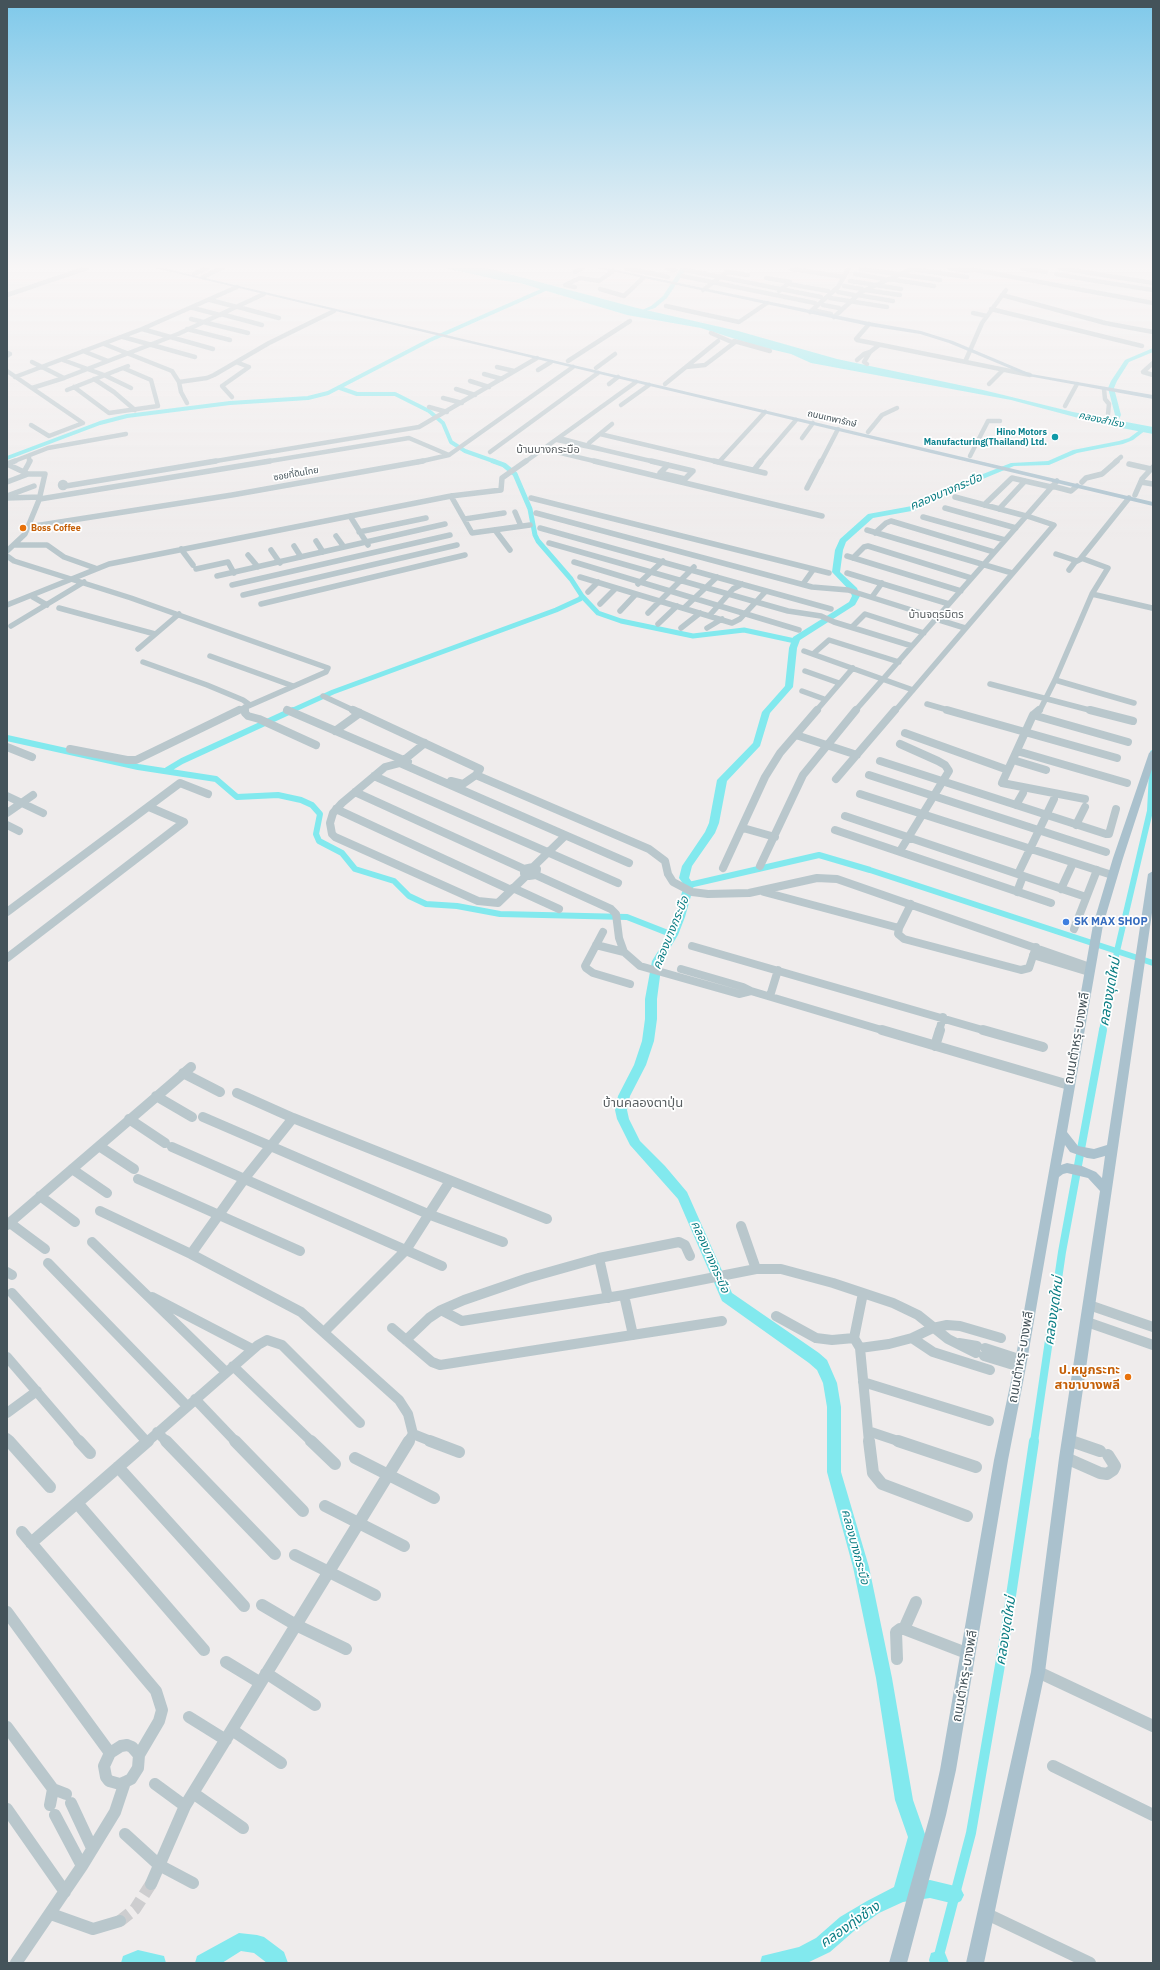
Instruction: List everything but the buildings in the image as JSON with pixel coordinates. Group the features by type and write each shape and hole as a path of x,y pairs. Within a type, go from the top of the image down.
{"main road":[{"name":"ถนนเทพารักษ์","path":"544,360 573,367 597,370 665,384 868,432 901,442 1014,469 1132,496 1153,499"},
{"name":"ถนนเทพารักษ์","path":"563,360 636,382 838,430 970,456 1002,466"},
{"path":"994,360 1030,375 1153,397"},
{"name":"ถนนเทพารักษ์","path":"1014,469 1057,481 1080,484"},
{"name":"ถนนเทพารักษ์","path":"1132,496 1153,504"},
{"name":"ถนนตำหรุ-บางพลี","path":"898,1963 948,1770 1001,1460 1021,1364 1096,935 1112,875 1153,754"},
{"path":"975,1963 987,1914 1038,1672 1066,1458 1139,966 1150,912 1153,874"},
{"path":"1061,1132 1074,1149 1087,1153 1100,1153 1113,1147"},
{"path":"1053,1176 1059,1170 1078,1170 1092,1175 1106,1190"}],"street":[{"path":"15,377 63,360 104,375 131,388"},
{"path":"144,360 172,371 179,382 181,392 187,403"},
{"path":"179,382 207,378 240,360"},
{"path":"66,485 422,425 447,412 534,360"},
{"path":"490,452 585,382 608,360"},
{"path":"665,384 695,360"},
{"path":"686,367 705,365 711,360"},
{"path":"865,360 864,362 867,364"},
{"path":"955,360 1030,375"},
{"path":"32,388 64,378 108,361"},
{"path":"32,362 64,378"},
{"path":"232,397 222,386 249,368 236,362"},
{"path":"538,370 551,362"},
{"path":"1153,363 1143,370 1145,373 1153,375"},
{"path":"67,390 130,365"},
{"path":"497,367 514,371"},
{"name":"ซอยที่ดินไทย","path":"28,527 250,492 440,458 449,455 573,367"},
{"path":"74,387 109,413 156,407 159,405 151,380 123,368"},
{"path":"989,384 1003,370"},
{"path":"7,371 83,423 49,436 31,425"},
{"path":"484,374 502,379"},
{"path":"609,384 618,377"},
{"path":"94,379 114,392 135,410"},
{"path":"470,381 489,387"},
{"path":"585,382 585,384 591,387"},
{"path":"7,605 95,568 120,561 451,496 500,490 502,488 502,478 507,474 636,382"},
{"path":"1065,406 1077,384"},
{"path":"621,405 649,385"},
{"path":"456,389 475,395"},
{"path":"1105,389 1106,399 1109,404 1108,414"},
{"path":"442,398 462,403"},
{"path":"429,407 447,412"},
{"path":"868,432 882,415 897,408"},
{"path":"719,462 765,412"},
{"path":"754,470 779,438 796,420"},
{"path":"970,456 988,421 1000,420"},
{"path":"802,438 813,423"},
{"path":"589,442 612,424"},
{"path":"807,488 838,430"},
{"path":"7,464 48,448 126,434"},
{"path":"600,434 764,472"},
{"path":"7,498 18,500 40,498 403,438 414,439 449,455"},
{"path":"558,439 685,469 693,471 685,479 660,473 668,465"},
{"path":"544,449 822,516"},
{"path":"7,482 26,473 30,460 29,456"},
{"path":"984,505 1009,479 1071,491 1086,478 1102,474 1121,457"},
{"path":"7,464 26,473 45,474 40,498 25,534 8,551 14,561 84,582 179,614 328,668 326,672 248,706 136,760 127,760 70,749"},
{"path":"1069,570 1132,496 1152,469 1129,464"},
{"path":"668,475 676,467"},
{"path":"677,477 685,469"},
{"path":"14,479 21,483"},
{"path":"999,509 1025,481"},
{"path":"760,866 803,775 936,618 1057,481"},
{"path":"1141,482 1153,484"},
{"path":"7,498 34,486"},
{"path":"451,496 472,532 530,524"},
{"path":"836,779 1054,525 1027,516 955,497"},
{"path":"531,498 572,508 591,520 779,570 814,570 829,574"},
{"path":"560,519 572,508"},
{"path":"945,508 1016,528"},
{"path":"516,512 522,522 521,526"},
{"path":"465,519 504,513"},
{"path":"536,513 560,519 591,520 752,562 779,570 803,584 812,587 848,590 966,628"},
{"path":"350,516 359,532 389,573"},
{"path":"485,516 493,530 510,550"},
{"path":"923,517 1005,540"},
{"path":"359,532 426,518"},
{"path":"434,520 439,525"},
{"path":"875,533 886,523 891,522 994,552"},
{"path":"217,576 280,563 445,524"},
{"path":"540,528 693,568 717,577 831,608"},
{"path":"867,530 1012,573"},
{"path":"232,585 450,535"},
{"path":"557,545 566,535"},
{"path":"336,536 344,547"},
{"path":"316,541 324,552"},
{"path":"580,552 591,542"},
{"path":"549,543 788,611 821,616 834,622 912,646"},
{"path":"14,545 47,545 64,557 95,568"},
{"path":"243,594 457,545"},
{"path":"294,546 301,557"},
{"path":"853,558 864,547 868,546 971,578"},
{"path":"593,568 615,548"},
{"path":"181,549 194,567 228,562 234,572"},
{"path":"271,550 280,563"},
{"path":"1056,554 1108,568 1092,594 1084,616 1055,680 1041,708 1033,715 1002,784 1085,803 1076,825"},
{"path":"248,555 258,567"},
{"path":"261,604 465,555"},
{"path":"607,585 626,565 639,555"},
{"path":"847,556 961,591"},
{"path":"620,611 640,582 663,561"},
{"path":"574,562 799,630"},
{"path":"273,564 294,596"},
{"path":"648,613 693,568"},
{"path":"803,584 814,570"},
{"path":"848,573 949,604"},
{"path":"580,577 709,616 736,622 766,591"},
{"path":"684,608 717,577"},
{"path":"11,626 84,582"},
{"path":"588,592 598,582"},
{"path":"870,597 882,583"},
{"path":"709,616 729,594 742,584"},
{"path":"600,604 616,588"},
{"path":"1092,594 1152,608"},
{"path":"33,597 47,605"},
{"path":"778,623 798,600"},
{"path":"658,624 677,606"},
{"path":"60,608 156,634"},
{"path":"680,628 700,613"},
{"path":"138,649 179,614"},
{"path":"852,627 865,614 924,633"},
{"path":"707,628 722,619"},
{"path":"813,654 829,640 899,662"},
{"path":"804,651 913,690"},
{"path":"210,656 293,686"},
{"path":"143,662 207,685 243,700 248,706"},
{"path":"723,868 771,767 780,753 824,700 854,668"},
{"path":"805,671 839,683"},
{"path":"1055,680 1134,703"},
{"path":"990,684 1133,721"},
{"path":"802,691 824,700"},
{"path":"287,710 459,784 468,782 480,769 477,766 323,696"},
{"path":"927,704 1116,758"},
{"path":"248,706 245,713 248,716 259,719 316,745"},
{"path":"335,731 360,713"},
{"path":"1033,715 1128,742"},
{"path":"905,733 1008,770"},
{"path":"796,735 857,755"},
{"path":"404,760 425,743"},
{"path":"900,744 945,765 949,771 900,851"},
{"path":"7,747 32,757"},
{"path":"1017,751 1127,783"},
{"path":"1013,760 1046,770"},
{"path":"880,761 1076,825 1109,834 1116,809"},
{"path":"525,872 512,889 498,903 478,901 335,837 332,834 330,823 336,809 385,766 400,763 630,863"},
{"path":"476,775 649,849 665,861 668,874 673,882 688,890 708,894 730,894 762,891 824,877 837,879 911,904 1089,970"},
{"path":"869,775 1106,852"},
{"path":"374,776 618,883"},
{"path":"7,912 180,783 208,794"},
{"path":"355,792 525,872 534,871 604,905 616,916 619,938 624,952 633,962 647,969 739,994 751,991"},
{"path":"1016,805 1023,793"},
{"path":"860,794 1112,875"},
{"path":"7,813 33,795"},
{"path":"7,796 43,813"},
{"path":"1017,892 1021,875 1031,849 1054,799"},
{"path":"7,958 184,822 149,807"},
{"path":"336,809 559,909"},
{"path":"845,816 1086,897"},
{"path":"7,825 19,831"},
{"path":"743,828 775,837"},
{"path":"835,830 1051,903"},
{"path":"534,871 548,853 565,836"},
{"path":"1061,888 1073,863"},
{"path":"1074,929 1097,870"},
{"path":"762,891 899,928"},
{"path":"911,904 899,928 898,934 904,939 1021,970 1029,968 1035,951"},
{"path":"603,932 585,966 586,968 593,973 630,984"},
{"path":"596,945 624,952"},
{"path":"692,946 1043,1047"},
{"path":"681,969 1069,1085"},
{"path":"770,996 778,970"},
{"path":"935,1046 943,1018"},
{"path":"45,1249 8,1224 191,1067"},
{"path":"183,1073 220,1092"},
{"path":"237,1092 293,1118 546,1219"},
{"path":"156,1096 192,1117"},
{"path":"203,1117 269,1147 428,1214 503,1242"},
{"path":"191,1254 245,1178 293,1118"},
{"path":"129,1119 169,1145 442,1266"},
{"path":"99,1146 134,1169"},
{"path":"72,1169 107,1193"},
{"path":"138,1179 300,1251"},
{"path":"324,1332 406,1250 450,1181"},
{"path":"40,1196 75,1222"},
{"path":"100,1212 191,1254 301,1312 405,1407 413,1434 390,1474 263,1677 185,1806 150,1884"},
{"path":"741,1226 756,1269"},
{"path":"92,1242 144,1293 335,1464"},
{"path":"406,1340 429,1318 442,1310 485,1292 528,1278 599,1258 679,1242 685,1245 690,1256"},
{"path":"599,1258 608,1298"},
{"path":"48,1263 187,1406"},
{"path":"442,1310 462,1321 608,1298 756,1269 781,1268 893,1303 918,1315 933,1328 956,1342 1021,1364"},
{"path":"12,1293 147,1442"},
{"path":"144,1293 252,1349"},
{"path":"863,1293 854,1338 860,1348 873,1473 882,1484 967,1516"},
{"path":"624,1295 633,1335"},
{"path":"1089,1305 1153,1327"},
{"path":"776,1316 816,1338 832,1340 854,1338"},
{"path":"392,1328 432,1362 440,1364 722,1321"},
{"path":"1087,1322 1153,1345"},
{"path":"860,1348 889,1344 912,1338 933,1328 947,1325 960,1326 1001,1338"},
{"path":"912,1338 934,1352 990,1370"},
{"path":"31,1543 252,1349 266,1340 282,1345 360,1423"},
{"path":"7,1357 90,1453"},
{"path":"863,1382 989,1420"},
{"path":"7,1414 37,1391"},
{"path":"195,1399 303,1511"},
{"path":"868,1431 976,1467"},
{"path":"158,1432 275,1554"},
{"path":"413,1434 459,1452"},
{"path":"7,1438 50,1487"},
{"path":"1066,1458 1100,1473 1107,1474 1113,1470 1115,1466 1112,1459 1104,1453 1069,1440"},
{"path":"355,1458 390,1474 434,1498"},
{"path":"118,1467 244,1606"},
{"path":"77,1503 204,1650"},
{"path":"325,1506 404,1546"},
{"path":"22,1532 156,1691 162,1710 159,1721 139,1755 138,1768 131,1779 125,1782 114,1784 106,1777 104,1766 110,1753 121,1746 127,1745 132,1747 139,1755"},
{"path":"295,1555 330,1571 375,1595"},
{"path":"904,1629 916,1602"},
{"path":"262,1605 296,1625 346,1649"},
{"path":"7,1612 110,1753"},
{"path":"897,1659 896,1632 900,1629 904,1629 969,1654"},
{"path":"226,1662 263,1677 315,1705"},
{"path":"1038,1672 1104,1701 1153,1726"},
{"path":"189,1717 229,1735 281,1764"},
{"path":"7,1727 52,1790 69,1799 92,1848"},
{"path":"1053,1766 1153,1815"},
{"path":"16,1963 51,1914 116,1812 125,1782"},
{"path":"155,1784 185,1806"},
{"path":"52,1790 53,1810 82,1866"},
{"path":"193,1793 243,1828"},
{"path":"7,1809 65,1892"},
{"path":"125,1834 159,1865 193,1883"},
{"path":"51,1914 94,1929 120,1921"},
{"path":"987,1914 1090,1963"}],"water":[{"name":"คลองสำโรง","path":"804,360 841,360 983,390 1073,412 1153,427 1153,434 1101,424 1011,400 811,363"}],"waterway":[{"path":"7,458 100,423 127,416 230,403 308,398 328,393 392,360"},
{"name":"คลองสำโรง","path":"1114,424 1118,415 1117,406 1112,396 1111,388 1127,361 1130,360"},
{"path":"340,388 357,394 395,394 429,411 443,423 451,442 465,451 496,462"},
{"name":"คลองบางกระบือ","path":"901,1893 917,1837 904,1800 884,1678 861,1567 834,1472 834,1407 830,1383 822,1365 814,1358 739,1307 727,1297 683,1196 661,1170 636,1145 623,1119 621,1110 624,1096 640,1065 648,1041 651,1019 651,999 657,961 673,935 680,917 689,885 684,878 687,866 710,833 714,823 722,780 757,744 766,712 789,687 793,648 796,639 852,603 856,596 854,590 836,572 839,550 843,541 871,516 914,508 927,499 1013,464 1049,463 1075,451 1121,443 1131,439 1143,430"},
{"path":"493,461 504,465 515,474 530,509 535,535 538,541 571,579 582,596"},
{"path":"291,711 333,692 556,610 580,599 582,596"},
{"path":"582,596 598,613 621,621 693,636 744,630 795,641"},
{"path":"167,770 182,761 293,710"},
{"path":"7,738 138,767 216,779 237,797 278,795 301,800 312,805 320,814 316,834 319,841 342,853 355,869 394,881 409,896 426,904 457,906 500,914 627,917 673,935"},
{"name":"คลองขุดใหม่","path":"1117,951 1150,811 1153,753"},
{"path":"689,885 819,855 870,870 1117,951"},
{"name":"คลองขุดใหม่","path":"1102,1031 1117,951"},
{"path":"1117,951 1153,963"},
{"name":"คลองขุดใหม่","path":"1034,1442 1062,1252 1103,1030"},
{"name":"คลองขุดใหม่","path":"937,1963 971,1833 1005,1636 1034,1441"},
{"name":"คลองทุ่งช้าง","path":"901,1893 930,1889 955,1895"},
{"name":"คลองทุ่งช้าง","path":"769,1963 801,1956 823,1945 847,1924 873,1907 901,1893"},
{"name":"คลองทุ่งช้าง","path":"204,1963 239,1942 257,1944 277,1959 279,1963"},
{"name":"คลองทุ่งช้าง","path":"130,1963 138,1959 157,1963"}],"tunnel":[{"path":"120,1921 135,1909 151,1884"}],"place":[{"name":"Hino Motors Manufacturing(Thailand) Ltd.","path":"1055,437"},
{"name":"Boss Coffee","path":"23,528"},
{"name":"SK MAX SHOP","path":"1066,922"},
{"name":"ป.หมูกระทะ สาขาบางพลี","path":"1128,1377"}],"district":[{"name":"บ้านบางกระบือ","path":"548,450"},
{"name":"บ้านจตุรมิตร","path":"936,615"},
{"name":"บ้านคลองตาปุ่น","path":"643,1103"}]}
